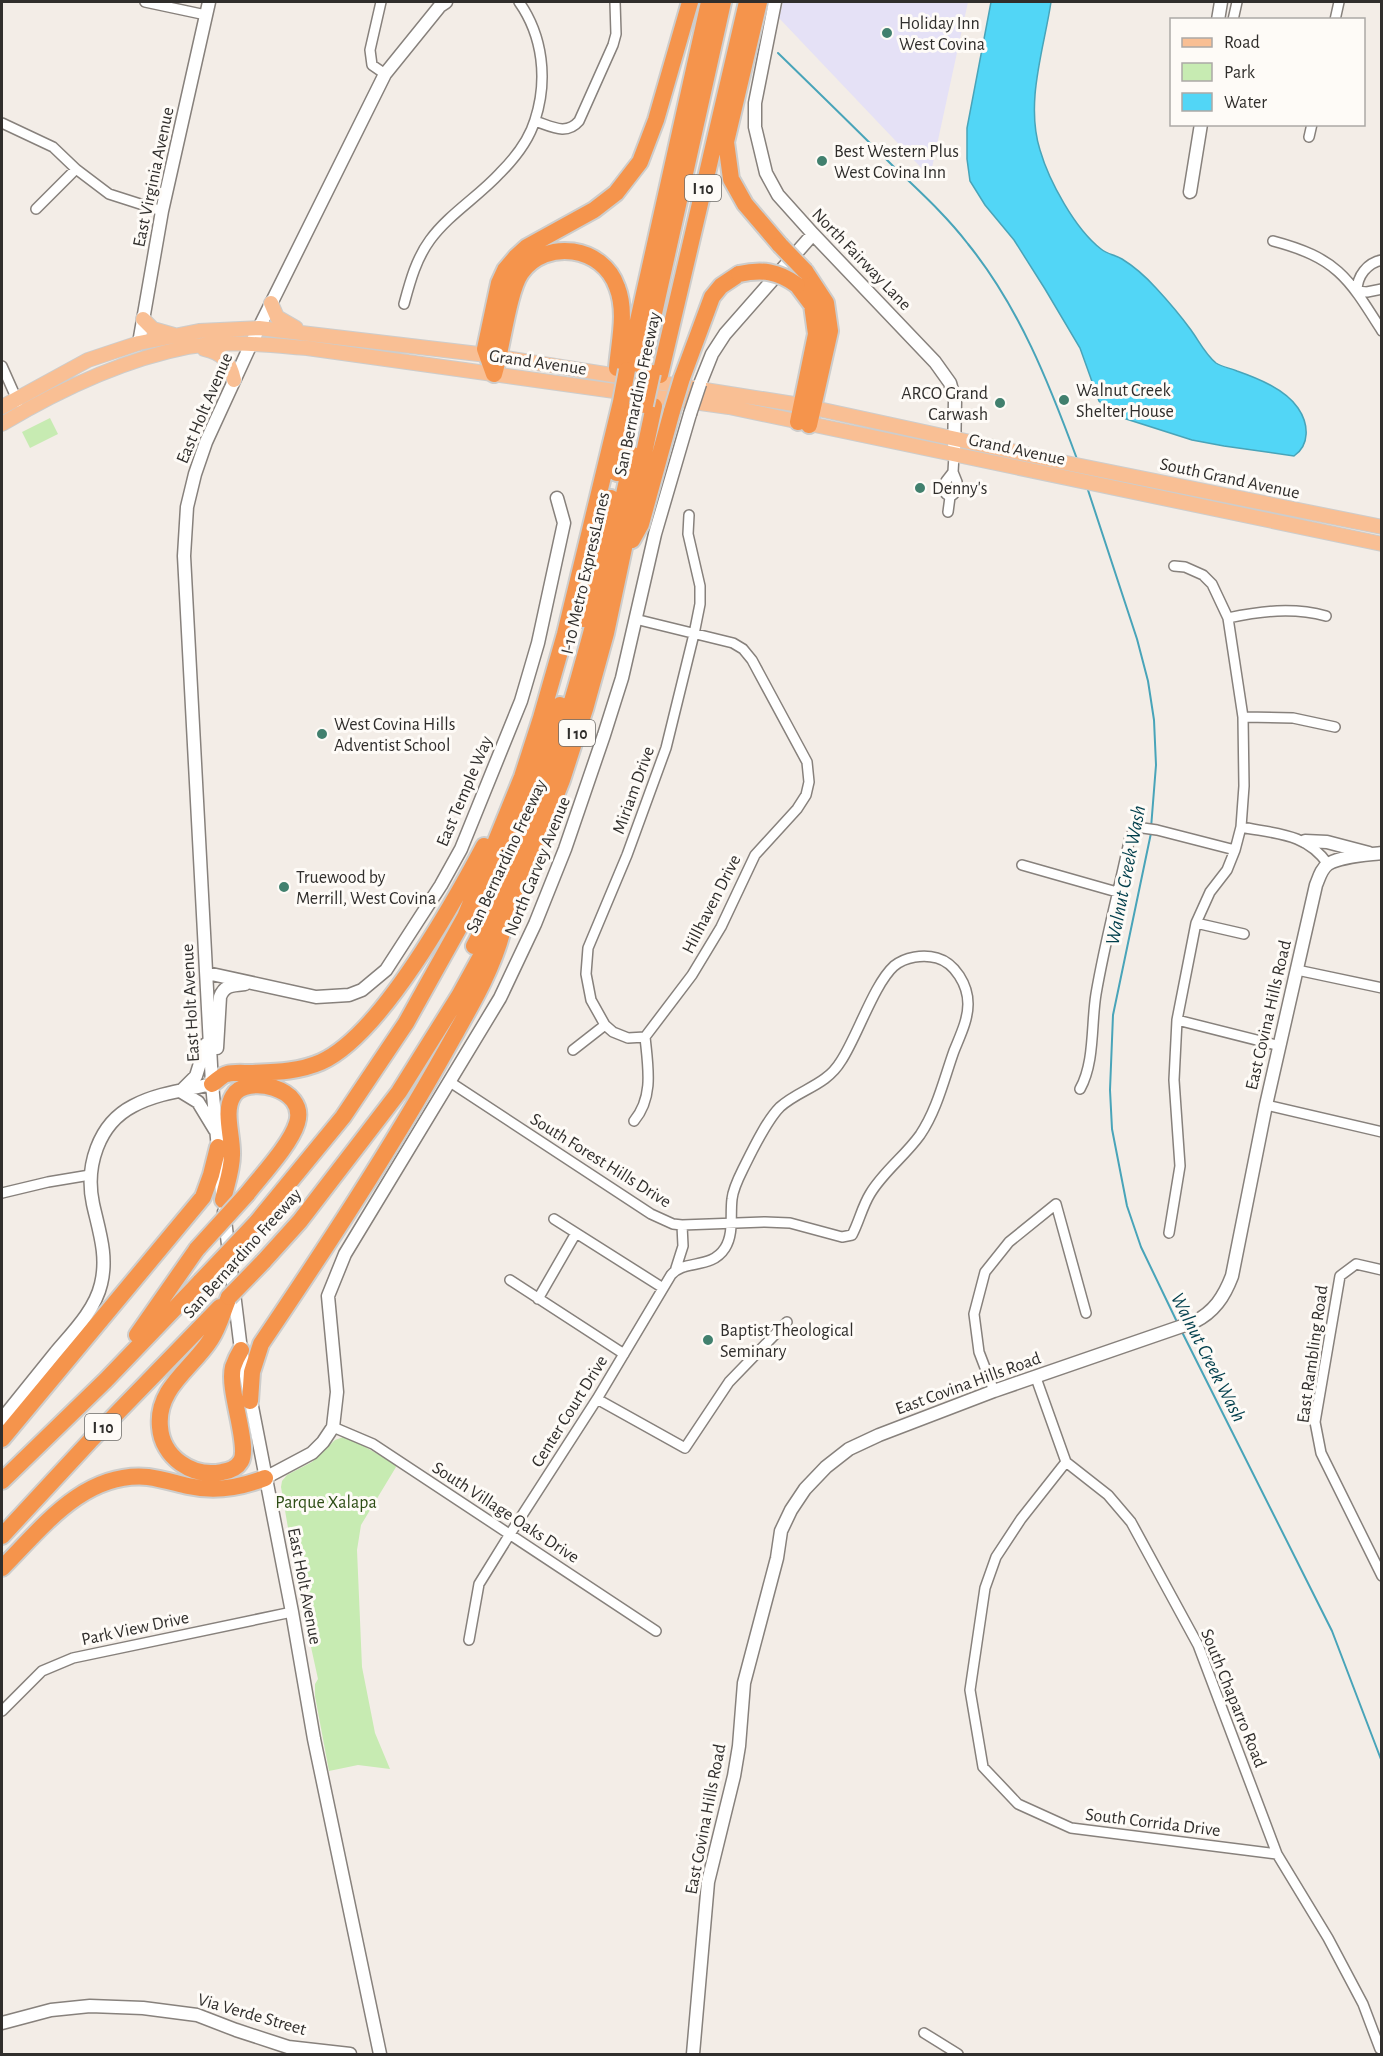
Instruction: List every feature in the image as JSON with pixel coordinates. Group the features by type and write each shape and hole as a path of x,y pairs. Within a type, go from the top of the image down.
{"highway":[{"path":"493,356 485,350 505,270 527,248 594,210 616,193 639,162 656,120 690,2"},
{"name":"San Bernardino Freeway","path":"2,1536 90,1441 207,1322 300,1221 399,1092 440,1028 509,905 562,780 585,710 624,554 633,403 709,2"},
{"path":"633,403 723,2"},
{"path":"639,372 735,2"},
{"name":"San Bernardino Freeway","path":"639,372 747,2"},
{"path":"759,2 726,142 731,179 745,204 780,245 801,278 812,305 816,334 803,424"},
{"path":"494,374 493,356 519,275 528,264 549,252 578,252 604,266 618,287 622,311 639,372"},
{"path":"624,554 641,524 682,378 712,297 721,286 739,274 763,270 786,277 801,278"},
{"name":"San Bernardino Freeway","path":"2,1480 106,1380 256,1223 343,1117 412,1011 465,917 522,777 565,634 615,430 633,403"},
{"name":"I-10 Metro ExpressLanes","path":"412,1011 432,997 462,945 490,886 540,765 577,646 633,403"},
{"name":"I-10 Metro ExpressLanes","path":"440,1028 442,1002 480,935 508,876 533,818 561,740 608,570 633,403"},
{"path":"212,1076 299,1070 323,1061 351,1043 380,1010 458,895 522,777"},
{"path":"250,1401 252,1372 261,1344 423,1091 499,948 509,905"},
{"path":"106,1380 197,1249 277,1157 298,1122 298,1111 292,1098 281,1089 268,1085 255,1086 243,1088 233,1094 229,1107 232,1157 223,1200"},
{"path":"2,1439 203,1197 211,1175 217,1140"},
{"path":"229,1297 212,1339 170,1389 164,1398 159,1418 161,1436 170,1453 182,1464 203,1473 229,1470 235,1468 242,1460 243,1448 235,1406 233,1368 241,1350"},
{"path":"2,1568 52,1517 79,1495 113,1480 126,1477 150,1478 190,1487 219,1489 249,1485 265,1478"}],"main road":[{"path":"271,303 277,318 307,333"},
{"path":"143,319 153,328 176,336"},
{"name":"Grand Avenue","path":"2,407 88,360 139,343 198,331 259,328 493,356 806,406 1071,464"},
{"name":"Grand Avenue","path":"2,424 99,373 136,360 194,347 250,344 307,348 729,407 1086,482"},
{"path":"194,347 215,351 226,358 232,369 234,380"},
{"name":"South Grand Avenue","path":"1071,464 1382,527"},
{"name":"South Grand Avenue","path":"1086,482 1382,544"}],"street":[{"path":"145,2 206,15"},
{"name":"East Virginia Avenue","path":"136,360 162,212 209,2"},
{"path":"381,2 370,50 372,65 386,74"},
{"name":"East Holt Avenue","path":"380,2055 314,1739 292,1612 241,1350 223,1200 212,1076 184,556 187,507 195,474 206,442 250,344 386,74 440,6 447,2"},
{"path":"405,304 414,269 430,240 447,221 498,175 520,149 535,121 542,76 539,48 532,23 519,2"},
{"path":"535,121 564,130 573,127 579,121 613,45 616,34 615,2"},
{"name":"North Fairway Lane","path":"775,2 755,103 755,126 766,172 778,195 936,362 950,383 955,401 954,454"},
{"path":"1218,18 1221,2"},
{"path":"1233,18 1237,2"},
{"path":"1335,18 1339,2"},
{"path":"2,123 53,147 76,169 109,194 162,212"},
{"path":"1190,192 1201,126"},
{"path":"1309,137 1312,126"},
{"path":"36,209 76,169"},
{"name":"North Garvey Avenue","path":"333,1427 337,1392 328,1296 345,1254 500,998 535,924 565,849 622,678 655,534 690,414 712,354 725,334 813,234"},
{"path":"1273,241 1321,258 1338,270 1357,291 1382,331"},
{"path":"1357,291 1360,275 1369,265 1382,260"},
{"path":"1357,291 1382,289"},
{"path":"2,366 22,412"},
{"path":"948,512 950,497 954,494 957,482 952,472 954,454"},
{"name":"East Temple Way","path":"207,973 316,997 349,995 362,990 387,970 461,849 521,701 542,626 564,523 556,498"},
{"name":"Miriam Drive","path":"605,1025 591,1000 586,974 588,948 627,855 666,748 694,634 700,604 700,586 688,534 689,515"},
{"path":"1169,1233 1180,1166 1174,1080 1177,1020 1196,923 1209,892 1227,870 1235,850 1241,827 1244,794 1243,717 1228,618 1212,585 1203,575 1185,567 1174,566"},
{"path":"1228,618 1296,610 1326,616"},
{"name":"Hillhaven Drive","path":"636,619 733,643 743,649 752,660 807,762 809,782 806,795 797,809 755,855 721,927 692,975 645,1037"},
{"path":"1243,717 1293,718 1335,727"},
{"path":"1080,1089 1087,1072 1096,994 1117,892 1130,837 1136,827 1157,830 1235,850"},
{"path":"1241,827 1305,842 1334,844 1377,853"},
{"path":"1305,842 1315,847 1328,864 1377,853"},
{"name":"East Covina Hills Road","path":"693,2055 708,1882 734,1776 744,1683 775,1567 781,1531 791,1510 805,1489 825,1467 849,1449 879,1435 994,1391 1203,1318 1215,1307 1225,1294 1232,1276 1266,1105 1316,885 1321,872 1328,864"},
{"path":"1022,865 1117,892"},
{"path":"1196,923 1244,934"},
{"name":"South Forest Hills Drive","path":"450,1082 651,1214 673,1224 730,1228 765,1221 790,1223 842,1237 852,1235 870,1193 922,1133 933,1112 966,1021 968,1003 965,987 960,976 944,960 918,956 906,959 894,966 879,987 840,1063 820,1084 779,1108 765,1129 736,1184 732,1198 730,1228"},
{"path":"1297,969 1382,988"},
{"path":"2,1419 87,1314 101,1286 104,1256 90,1189 90,1175 100,1140 115,1120 135,1105 180,1091 212,1076 217,1052 222,992 227,987 252,983"},
{"path":"1177,1020 1280,1046"},
{"path":"573,1050 605,1025 613,1032 628,1038 645,1037 648,1097 642,1112 634,1121"},
{"path":"180,1091 196,1076 209,1034"},
{"path":"180,1091 198,1102 217,1140"},
{"path":"1266,1105 1382,1132"},
{"path":"2,1193 90,1175"},
{"path":"994,1391 979,1352 975,1314 985,1272 1009,1242 1056,1204 1086,1313"},
{"path":"554,1219 663,1288"},
{"path":"682,1225 683,1246 676,1269 703,1264 719,1255 725,1248 730,1228"},
{"path":"538,1299 576,1233"},
{"name":"East Rambling Road","path":"1382,1270 1356,1264 1340,1276 1315,1422 1321,1453 1382,1575"},
{"name":"Center Court Drive","path":"469,1640 479,1584 597,1399 676,1269"},
{"path":"510,1280 624,1354"},
{"path":"597,1399 685,1448 729,1382 787,1322"},
{"path":"1036,1378 1066,1461"},
{"path":"265,1478 312,1454 333,1427"},
{"name":"South Village Oaks Drive","path":"333,1427 373,1444 656,1631"},
{"name":"South Chaparro Road","path":"1066,1461 1108,1495 1131,1522 1187,1624 1198,1645 1277,1854 1328,1938 1363,2004 1380,2049"},
{"name":"South Corrida Drive","path":"1066,1461 1020,1519 996,1557 985,1588 970,1690 983,1767 1018,1804 1071,1828 1277,1854"},
{"name":"Park View Drive","path":"2,1711 42,1671 73,1658 292,1612"},
{"name":"Via Verde Street","path":"2,2023 51,2010 90,2006 143,2008 197,2015 288,2047 350,2055"},
{"path":"924,2033 958,2055"}],"shaded area":[{"path":"783,2 968,2 930,177 779,18"}],"green space":[{"path":"50,418 58,434 30,448 22,432"},
{"name":"Parque Xalapa","path":"346,1436 395,1464 396,1467 361,1525 357,1550 362,1667 375,1733 390,1769 358,1765 329,1771 315,1696 315,1684 318,1679 299,1592 281,1487 287,1475 312,1462 335,1440"}],"water":[{"path":"991,2 1051,2 1037,76 1034,113 1040,150 1064,204 1091,240 1101,249 1127,262 1152,284 1179,314 1205,352 1216,363 1270,385 1292,401 1302,414 1306,427 1303,446 1294,456 1192,440 1120,417 1099,401 1080,348 1014,240 985,205 970,181 967,128"}],"waterway":[{"name":"Walnut Creek Wash","path":"778,53 941,213 986,268 1018,320 1044,374 1077,459"},
{"name":"Walnut Creek Wash","path":"1087,487 1137,639 1148,681 1154,720 1156,765 1151,828"},
{"name":"Walnut Creek Wash","path":"1151,833 1113,1015 1110,1090 1112,1129 1127,1206 1141,1247 1178,1324"},
{"name":"Walnut Creek Wash","path":"1182,1332 1332,1631 1382,1762"}],"place":[{"name":"Holiday Inn West Covina","path":"887,33"},
{"name":"Best Western Plus West Covina Inn","path":"822,161"},
{"name":"Walnut Creek Shelter House","path":"1064,400"},
{"name":"ARCO Grand Carwash","path":"1000,403"},
{"name":"Denny's","path":"920,488"},
{"name":"West Covina Hills Adventist School","path":"322,734"},
{"name":"Truewood by Merrill, West Covina","path":"284,887"},
{"name":"Baptist Theological Seminary","path":"708,1340"}]}
